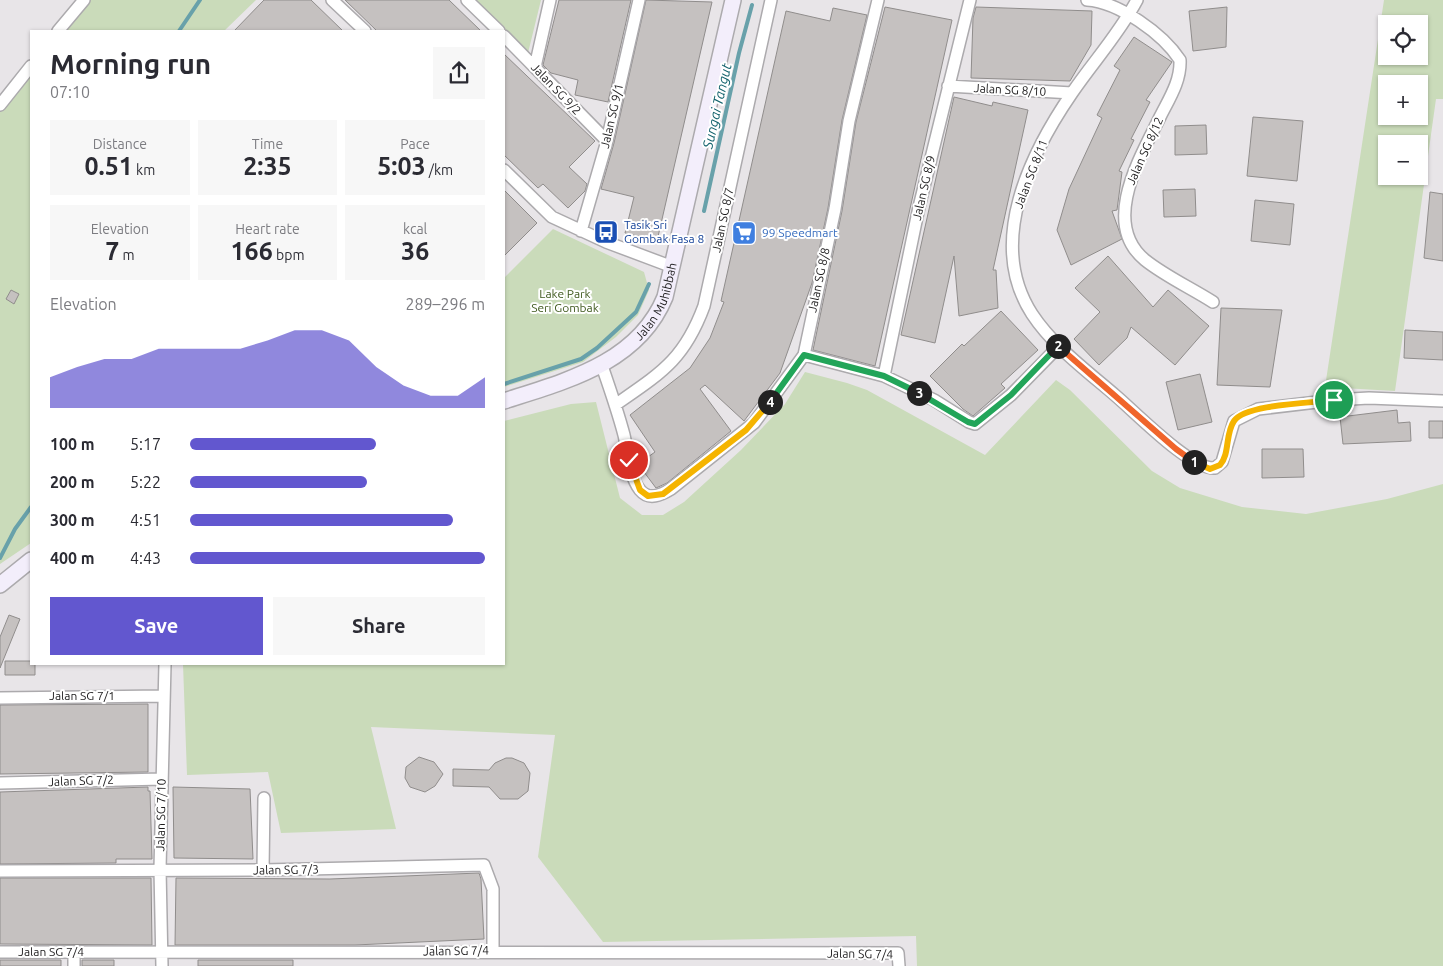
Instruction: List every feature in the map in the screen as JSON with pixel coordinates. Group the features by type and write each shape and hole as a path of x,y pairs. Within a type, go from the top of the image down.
{"street":[{"path":"59,30 84,0"},
{"path":"332,0 363,30"},
{"path":"467,0 498,30"},
{"path":"535,67 550,0"},
{"name":"Jalan SG 9/1","path":"581,231 607,141 639,0"},
{"name":"Jalan Muhibbah","path":"505,401 602,366 628,347 649,325 664,296 732,0"},
{"name":"Jalan SG 8/7","path":"615,405 660,373 678,356 695,331 704,306 771,0"},
{"name":"Jalan SG 8/8","path":"615,405 633,474 640,490 648,496 663,494 746,430 804,355 835,209 849,121 878,0"},
{"name":"Jalan SG 8/9","path":"884,376 919,207 970,0"},
{"path":"1087,0 1109,4 1128,16"},
{"name":"Jalan SG 8/11","path":"1137,0 1128,16 1072,93 1044,138 1022,190 1012,231 1015,274 1032,315 1059,346 1176,449 1196,463 1210,469 1218,467 1222,462 1234,421 1258,410 1370,398 1443,401"},
{"name":"Jalan SG 8/12","path":"1128,16 1166,41 1180,60 1180,68 1178,78 1131,176 1126,197 1127,226 1133,246 1145,259 1213,302"},
{"name":"Jalan SG 9/2","path":"505,37 607,141"},
{"path":"0,105 30,67"},
{"name":"Jalan SG 8/10","path":"948,86 1072,93"},
{"path":"505,171 552,217 581,231 670,266"},
{"path":"804,355 884,376 934,400 968,422 975,424 1011,395 1059,346"},
{"path":"602,366 615,405"},
{"path":"0,585 30,561"},
{"name":"Jalan SG 7/10","path":"162,966 160,870 164,665"},
{"name":"Jalan SG 7/1","path":"0,698 164,696"},
{"name":"Jalan SG 7/2","path":"0,783 162,779"},
{"path":"263,870 264,798"},
{"name":"Jalan SG 7/3","path":"0,871 263,870 484,865 493,889 493,951"},
{"name":"Jalan SG 7/4","path":"0,952 493,951 620,954 898,953 899,966"},
{"path":"74,952 74,966"},
{"path":"620,954 620,966"},
{"path":"705,954 706,966"}],"green space":[{"path":"86,0 256,0 225,30 60,30"},
{"path":"476,0 541,0 528,53"},
{"path":"1384,0 1443,0 1443,99 1436,99 1428,156 1428,135 1378,135 1378,185 1424,185 1395,391 1325,387 1378,39 1378,65 1428,65 1428,15 1382,15"},
{"path":"30,69 30,544 0,564 0,110"},
{"name":"Lake Park Seri Gombak","path":"553,229 644,272 649,290 638,315 616,337 583,362 505,387 505,277"},
{"path":"805,372 867,390 985,455 1056,380 1070,390 1152,471 1180,488 1242,507 1306,514 1387,499 1443,484 1443,966 917,966 916,936 603,942 538,857 555,735 371,727 396,829 281,833 268,772 187,775 183,665 505,665 505,421 571,404 596,402 620,498 642,515 663,515 684,502 741,450 785,404"}],"building":[{"path":"264,0 311,0 342,30 235,30"},
{"path":"345,0 449,0 480,30 376,30"},
{"path":"559,0 631,0 608,102 575,95 578,80 551,73 543,65"},
{"path":"646,0 712,2 657,241 625,233 634,197 601,189 614,143"},
{"path":"885,7 952,20 875,366 813,350 842,211 856,122"},
{"path":"976,7 1092,11 1091,45 1070,81 971,78 973,18"},
{"path":"1227,7 1226,47 1193,51 1189,11"},
{"path":"833,8 867,15 842,120 828,208 812,283 780,373 744,421 705,385 700,389 731,431 667,483 656,488 638,464 655,452 630,415 690,368 710,338 724,302 721,301 786,11 830,21"},
{"path":"1134,37 1172,62 1146,100 1150,102 1131,139 1134,140 1119,171 1122,172 1117,210 1112,211 1122,239 1071,265 1057,230 1069,189 1102,118 1097,115 1120,70 1114,66"},
{"path":"505,55 595,141 569,167 587,184 585,191 568,208 543,184 538,188 505,156"},
{"path":"954,97 992,106 993,102 1028,110 993,270 996,270 998,308 959,316 954,256 935,343 901,335"},
{"path":"1253,117 1303,121 1297,181 1247,176"},
{"path":"1206,125 1207,154 1175,155 1175,126"},
{"path":"1195,189 1196,216 1164,217 1163,190"},
{"path":"505,191 537,223 505,255"},
{"path":"1430,192 1443,194 1443,261 1424,258"},
{"path":"1255,200 1294,204 1290,245 1251,241"},
{"path":"1108,256 1153,307 1168,290 1209,326 1175,365 1131,327 1127,338 1099,365 1074,339 1100,312 1075,288"},
{"path":"11,290 19,294 14,304 6,299"},
{"path":"1221,308 1282,310 1270,387 1217,385"},
{"path":"1001,311 1038,350 1001,384 1005,388 973,416 963,409 930,376 962,344 964,346"},
{"path":"1405,330 1443,332 1443,360 1404,358"},
{"path":"1200,374 1212,422 1178,430 1166,382"},
{"path":"1397,410 1398,423 1410,422 1411,441 1343,444 1340,417"},
{"path":"1429,421 1443,421 1443,438 1429,438"},
{"path":"1262,449 1303,449 1304,477 1262,478"},
{"path":"9,615 20,619 0,668 0,637"},
{"path":"5,661 30,661 30,665 35,665 35,675 5,675"},
{"path":"148,704 148,772 0,774 0,705"},
{"path":"419,757 434,762 443,774 435,786 425,792 410,787 405,778 406,767"},
{"path":"506,758 512,758 524,763 530,773 528,791 518,799 500,799 489,787 453,786 453,769 489,770 495,763"},
{"path":"148,787 148,791 150,791 152,859 116,859 116,863 0,864 0,792"},
{"path":"173,787 250,789 253,859 174,858"},
{"path":"479,873 481,879 484,939 355,945 175,945 176,878 330,879"},
{"path":"0,878 151,878 152,945 0,944"},
{"path":"0,960 61,960 61,966 0,966"},
{"path":"82,960 114,960 114,966 82,966"},
{"path":"198,960 293,960 293,966 198,966"}],"waterway":[{"path":"180,30 200,0"},
{"name":"Sungai Tangut","path":"704,211 739,53 752,5"},
{"name":"Sungai Tangut","path":"505,384 581,359 597,348 636,312 649,284"},
{"name":"Sungai Tangut","path":"0,558 15,529 30,508"}],"place":[{"name":"Tasik Sri Gombak Fasa 8","path":"606,232"},
{"name":"99 Speedmart","path":"744,233"}],"route":[{"path":"629,460 640,490 648,496 663,494 697,470 746,430 804,355 884,376 934,400 968,422 975,424 1011,395 1059,346 1176,449 1196,463 1210,469 1218,467 1222,462 1234,421 1239,417 1269,408 1334,400"}]}
